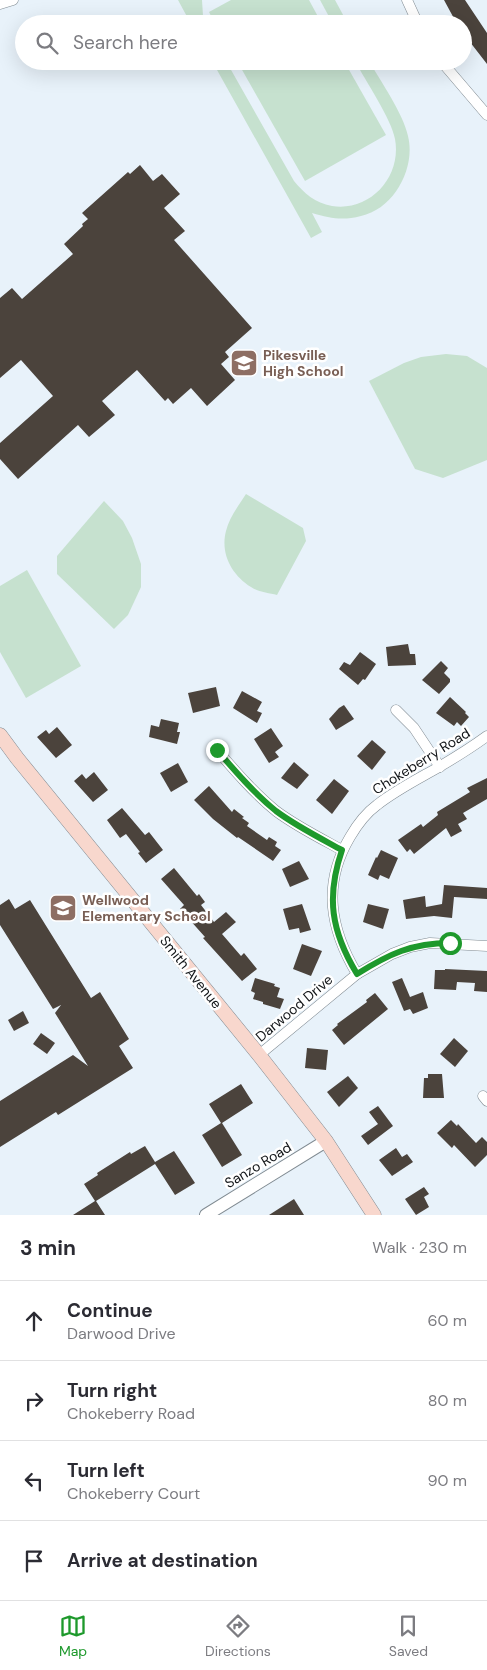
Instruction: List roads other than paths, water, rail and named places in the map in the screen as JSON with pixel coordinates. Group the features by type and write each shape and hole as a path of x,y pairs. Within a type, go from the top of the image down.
{"main road":[{"name":"Smith Avenue","path":"0,735 259,1055 326,1141 374,1215"}],"street":[{"path":"0,4 13,0"},
{"path":"407,0 414,15"},
{"path":"449,70 487,115"},
{"path":"396,710 414,728 440,767"},
{"name":"Chokeberry Road","path":"357,974 340,942 332,904 333,886 342,850 354,830 376,805 394,792 440,767 487,736"},
{"path":"217,750 239,775 276,810 312,834 342,850"},
{"name":"Darwood Drive","path":"259,1055 357,974 392,954 410,947 430,943 487,946"},
{"name":"Sanzo Road","path":"206,1215 326,1141"}],"place":[{"name":"Pikesville High School","path":"244,363"},
{"name":"Wellwood Elementary School","path":"63,908"}]}
